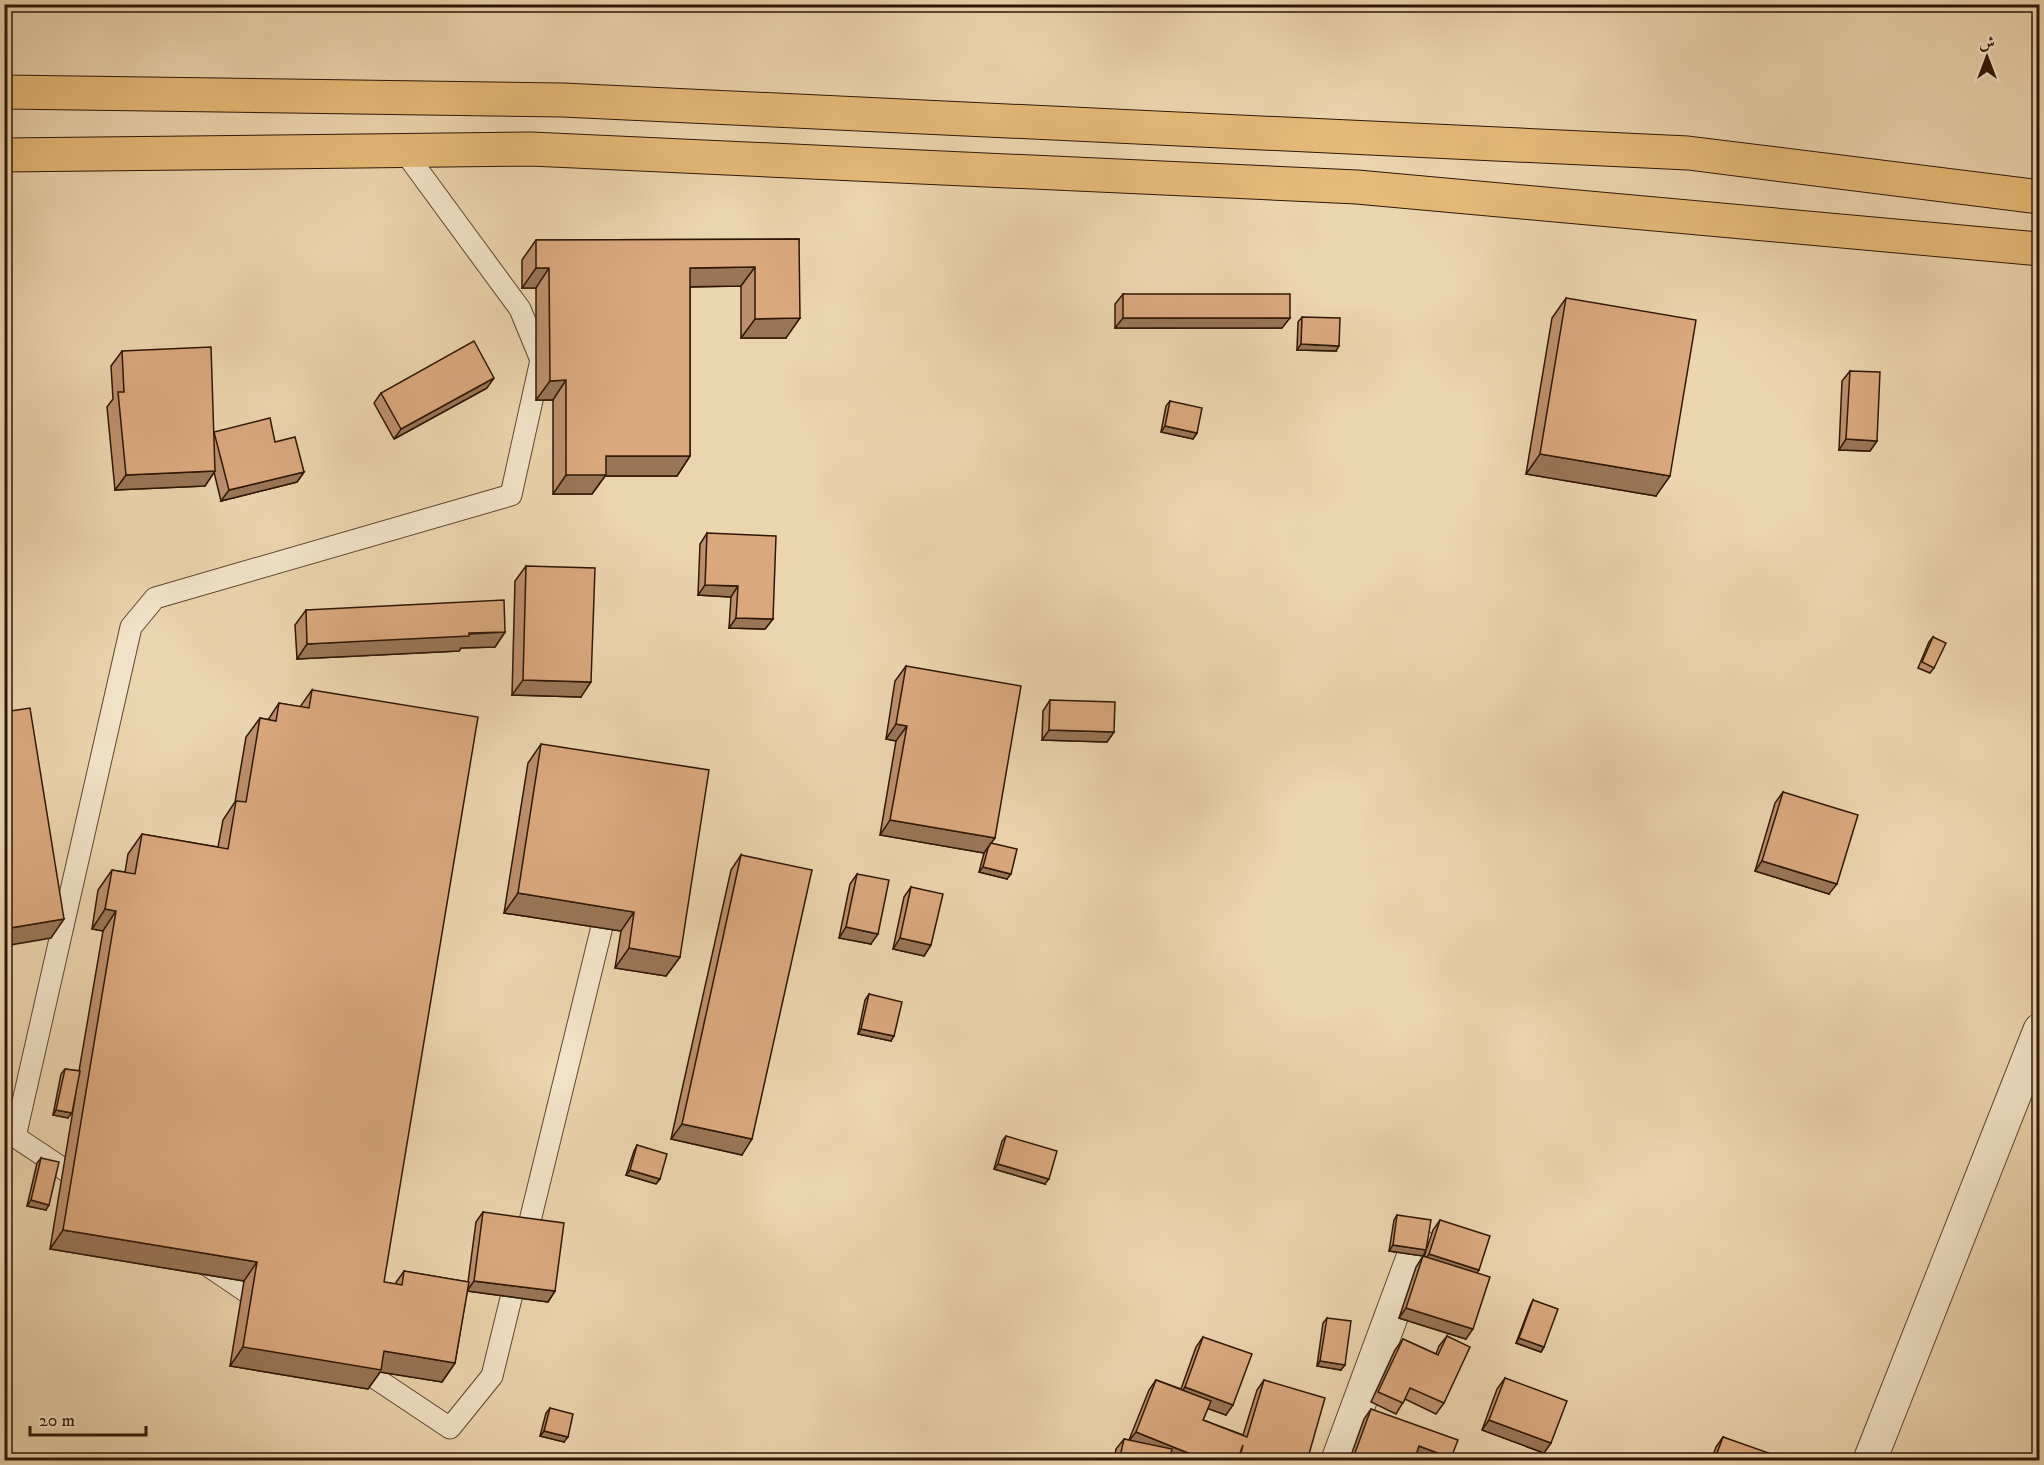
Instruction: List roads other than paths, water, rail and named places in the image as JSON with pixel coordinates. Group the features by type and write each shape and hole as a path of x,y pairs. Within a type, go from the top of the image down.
{"highway":[{"path":"4,92 563,100 1665,152 2040,197"},
{"path":"4,155 531,149 1358,187 2040,249"}],"street":[{"path":"1870,1461 2040,1030"},
{"path":"1338,1461 1418,1244"}],"lane":[{"path":"104,1196 10,1133 131,627 155,598 511,495 541,360 519,309 404,151"},
{"path":"332,1349 450,1428 492,1376 614,879"},
{"path":"183,1249 282,1316"}]}
